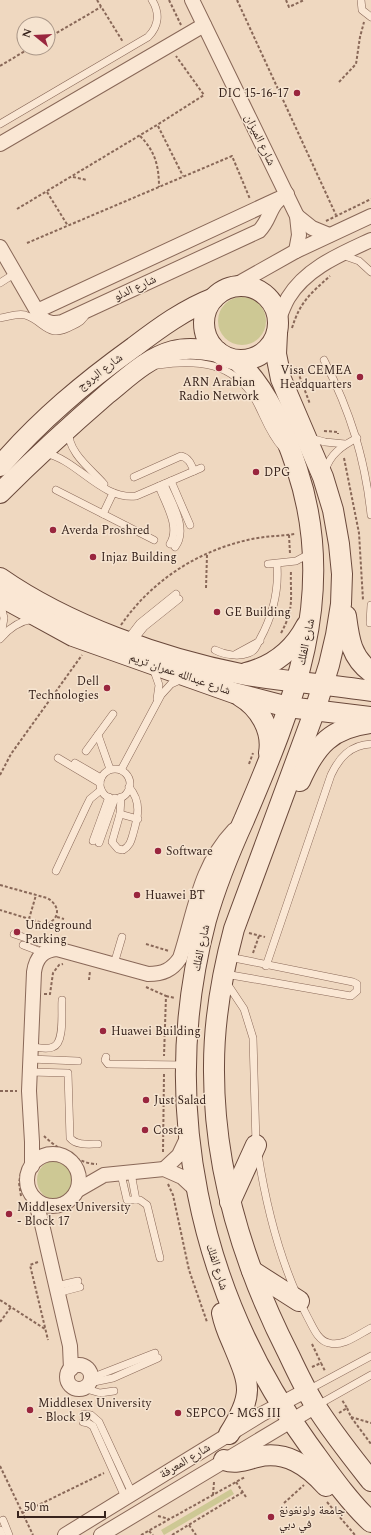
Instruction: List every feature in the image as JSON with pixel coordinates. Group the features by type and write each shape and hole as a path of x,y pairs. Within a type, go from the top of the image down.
{"street":[{"name":"شارع الميزان","path":"192,0 282,196 297,216 312,228 329,235"},
{"path":"0,144 204,25"},
{"path":"37,311 282,196"},
{"name":"شارع الدلو","path":"0,247 14,274 41,318 47,322 55,324 259,231 264,226 273,205 282,196"},
{"name":"شارع الميزان","path":"296,252 299,235 297,216"},
{"path":"282,328 271,345 262,354 250,359 238,360 218,352 210,343 205,332 204,320 207,308 214,298 296,252 371,216"},
{"path":"371,240 340,254 311,272 299,284 288,298 276,354 281,379 314,434 323,477 333,510 339,544 350,646 359,661 371,672"},
{"path":"232,287 245,286 258,290 268,297 275,308 282,328"},
{"name":"شارع البروج","path":"0,466 44,417 91,378 185,311 214,298"},
{"name":"شارع البروج","path":"0,493 41,452 138,368 173,350 193,348 218,352"},
{"name":"شارع الفلك","path":"238,360 252,376 270,403 292,454 306,499 313,552 312,611 306,646 297,681 288,706 260,757 243,820 219,880 206,921 191,1000 185,1066 189,1134 197,1191 213,1257 224,1289 245,1337 280,1403 291,1420 321,1462 368,1520"},
{"path":"0,457 23,439"},
{"path":"342,574 336,635 323,684 315,710 271,825 234,929 224,969 216,1019 214,1065 215,1111 220,1157 230,1202 252,1271 278,1333 311,1398 371,1481"},
{"name":"شارع عبدالله عمران تريم","path":"1,586 86,624 130,638 187,661 243,674 371,690"},
{"name":"شارع عبدالله عمران تريم","path":"1,586 39,619 90,643 234,694 288,706 371,717"},
{"path":"243,674 257,671 282,656 301,636 312,611"},
{"path":"234,694 247,700 257,710 265,723 269,735 270,749 260,757"},
{"path":"271,825 286,814 309,762 316,750 338,731 353,726 371,723"},
{"path":"32,1166 30,1069 35,964 38,958 51,951 114,964 148,974 158,974 175,966 182,953 197,895 205,874 229,836 243,820"},
{"path":"30,1116 37,1136 47,1147 74,1164 104,1175"},
{"path":"164,1169 178,1155 189,1134"},
{"path":"230,1202 256,1145"},
{"path":"60,1155 44,1156 32,1166 28,1174 27,1182 42,1220 45,1243 76,1367"},
{"path":"45,1243 49,1223 61,1205 74,1197 78,1190 78,1172 74,1164"},
{"path":"78,1190 104,1175 164,1169 182,1177 197,1191"},
{"path":"34,1198 42,1204 51,1206 61,1205"},
{"path":"252,1271 299,1301"},
{"path":"224,1289 222,1314 247,1379 249,1390 242,1415 230,1434"},
{"path":"76,1367 90,1371 88,1383 75,1388 70,1383 68,1375 76,1367"},
{"name":"شارع المعرفة","path":"65,1535 280,1403 311,1398"},
{"name":"شارع المعرفة","path":"101,1535 291,1420 311,1398"},
{"path":"224,1460 239,1462 266,1455 284,1457 297,1461 313,1472 346,1507 368,1520"}],"lane":[{"path":"0,124 148,37 155,29 157,12 152,0"},
{"path":"361,0 361,7 369,17"},
{"path":"340,254 359,261 371,272"},
{"path":"0,283 14,274"},
{"path":"0,318 17,315 25,316 47,330 58,332 81,321 88,310"},
{"path":"324,360 337,385 368,466 371,515"},
{"path":"138,368 192,362 214,366 234,376 246,385 275,439 283,448 292,454"},
{"path":"71,425 69,433 74,450 113,492"},
{"path":"314,434 326,442 345,444"},
{"path":"323,477 331,458 345,444 357,438"},
{"path":"41,452 65,461 120,496 136,496 198,469 186,457 181,456 134,477"},
{"path":"164,484 190,526"},
{"path":"164,484 174,526 172,546"},
{"path":"56,490 154,540"},
{"path":"103,514 113,492"},
{"path":"268,564 277,565 291,562 313,552"},
{"path":"215,650 226,654 236,654 260,641 273,612 278,580 277,565"},
{"path":"0,638 4,618 1,586"},
{"path":"178,596 140,631 130,638 178,596"},
{"path":"370,623 371,605"},
{"path":"0,638 11,627 20,623 39,619"},
{"path":"150,664 159,685 157,701"},
{"path":"121,770 157,701 171,684 188,677"},
{"path":"86,751 113,714"},
{"path":"56,871 86,807 108,770 96,737"},
{"path":"266,966 331,776 338,761 349,751 363,745 371,744"},
{"path":"59,756 101,784 115,798 120,814 112,842 118,849 127,847 138,819 136,798 129,787 126,774 121,770 108,770"},
{"path":"96,842 115,798 129,787"},
{"path":"120,814 138,819"},
{"path":"14,934 51,945 51,951 23,945"},
{"path":"114,964 122,937"},
{"path":"266,966 353,982 357,984 357,991 352,996 224,969 266,966"},
{"path":"224,969 251,1028 253,1038 256,1145 263,1185 272,1225 284,1263 299,1301 314,1330 319,1337 327,1343 337,1344 346,1341 371,1328"},
{"path":"30,1069 58,1043 61,1036 62,1000"},
{"path":"106,1057 106,1063 108,1064 185,1066"},
{"path":"30,1069 78,1061"},
{"path":"30,1069 69,1077 68,1133 70,1138 74,1142 98,1144"},
{"path":"126,1173 126,1200 144,1201 147,1205 160,1258"},
{"path":"56,1289 79,1284"},
{"path":"88,1383 113,1378 156,1356"},
{"path":"311,1398 371,1356"},
{"path":"311,1398 371,1375"},
{"path":"88,1383 100,1393 114,1391"},
{"path":"91,1415 99,1422 128,1495 112,1469 93,1426 83,1418 91,1415"},
{"path":"3,1520 10,1535"},
{"path":"0,1530 2,1535"}],"path":[{"path":"97,0 127,50"},
{"path":"169,0 185,36"},
{"path":"236,0 336,215"},
{"path":"286,0 289,7 304,0"},
{"path":"56,33 101,7"},
{"path":"339,82 356,64 361,32 369,17"},
{"path":"17,209 204,96 168,46"},
{"path":"0,66 17,56"},
{"path":"157,125 183,176"},
{"path":"140,136 151,149 155,157 159,187"},
{"path":"28,243 232,156 254,210"},
{"path":"71,177 87,180"},
{"path":"46,192 68,226"},
{"path":"282,328 296,315 306,297 333,274"},
{"path":"293,362 313,410"},
{"path":"314,434 326,442"},
{"path":"130,638 120,627 130,612 150,591 173,572 225,546 253,539 311,532"},
{"path":"279,636 287,623 292,601 290,592 291,562 288,535"},
{"path":"206,588 207,554"},
{"path":"0,775 11,754 90,643"},
{"path":"248,768 260,757"},
{"path":"0,885 36,895 54,902 58,909 57,916 53,922 46,924 0,910"},
{"path":"29,919 36,895"},
{"path":"57,916 64,919"},
{"path":"146,944 169,951"},
{"path":"165,957 171,944"},
{"path":"0,1091 30,1069"},
{"path":"164,1169 173,1196 189,1270 210,1327"},
{"path":"0,1300 45,1329"},
{"path":"0,1322 11,1307"},
{"path":"346,1408 371,1444"},
{"path":"351,1417 371,1423"},
{"path":"0,1466 33,1535"},
{"path":"22,1512 112,1469"},
{"path":"141,1535 246,1476"},
{"path":"236,1482 246,1498"},
{"path":"284,1503 303,1486"},
{"path":"172,1535 242,1492"},
{"path":"324,1498 355,1535"},
{"path":"189,1525 196,1535"},
{"path":"149,1531 153,1535"}],"shaded area":[{"path":"237,297 247,297 256,301 262,307 265,312 265,330 256,341 247,345 237,345 228,341 222,335 218,326 218,316 222,307 228,301"},
{"path":"57,1160 65,1162 71,1166 75,1172 77,1180 75,1188 71,1194 65,1198 57,1200 49,1198 43,1194 39,1188 37,1180 39,1172 43,1166 49,1162"},
{"path":"231,1489 234,1494 164,1535 161,1530"}],"place":[{"name":"DIC 15-16-17","path":"297,93"},
{"name":"ARN Arabian Radio Network","path":"219,368"},
{"name":"Visa CEMEA Headquarters","path":"360,377"},
{"name":"DPG","path":"256,472"},
{"name":"Averda Proshred","path":"53,530"},
{"name":"Injaz Building","path":"93,557"},
{"name":"GE Building","path":"217,612"},
{"name":"Dell Technologies","path":"107,688"},
{"name":"Software","path":"158,851"},
{"name":"Huawei BT","path":"137,895"},
{"name":"Undeground Parking","path":"17,932"},
{"name":"Huawei Building","path":"103,1031"},
{"name":"Just Salad","path":"146,1100"},
{"name":"Costa","path":"145,1130"},
{"name":"Middlesex University - Block 17","path":"9,1214"},
{"name":"Middlesex University - Block 19","path":"30,1410"},
{"name":"SEPCO - MGS III","path":"178,1413"},
{"name":"جامعة ولونغونغ في دبي","path":"271,1517"}]}
